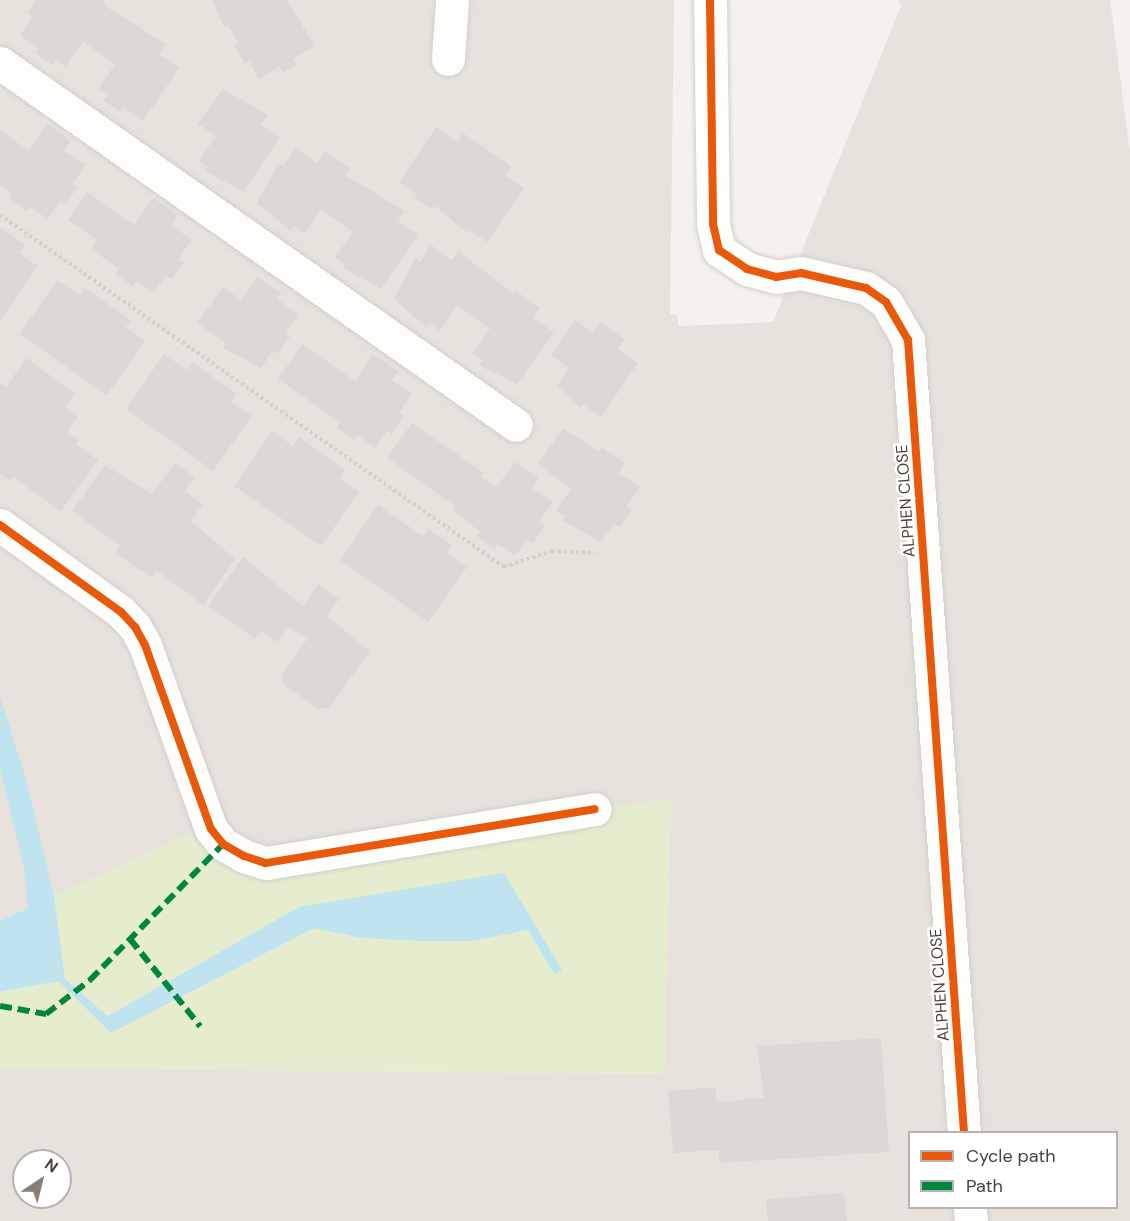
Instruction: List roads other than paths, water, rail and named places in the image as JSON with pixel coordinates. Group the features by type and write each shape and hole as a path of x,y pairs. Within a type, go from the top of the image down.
{"street":[{"path":"448,59 452,0"},
{"name":"ALPHEN CLOSE","path":"710,0 713,224 719,250 747,268 776,277 801,273 866,288 886,302 908,340 964,1131"},
{"path":"0,63 516,425"},
{"path":"0,525 121,612 135,627 145,645 211,829 223,844 243,856 266,863 595,809"}],"water":[{"path":"0,696 27,782 54,897 65,979 108,1016 299,907 504,873 562,970 554,974 528,930 473,941 423,941 361,938 314,928 111,1033 58,981 0,992 0,921 28,908 24,868 0,769"}]}
